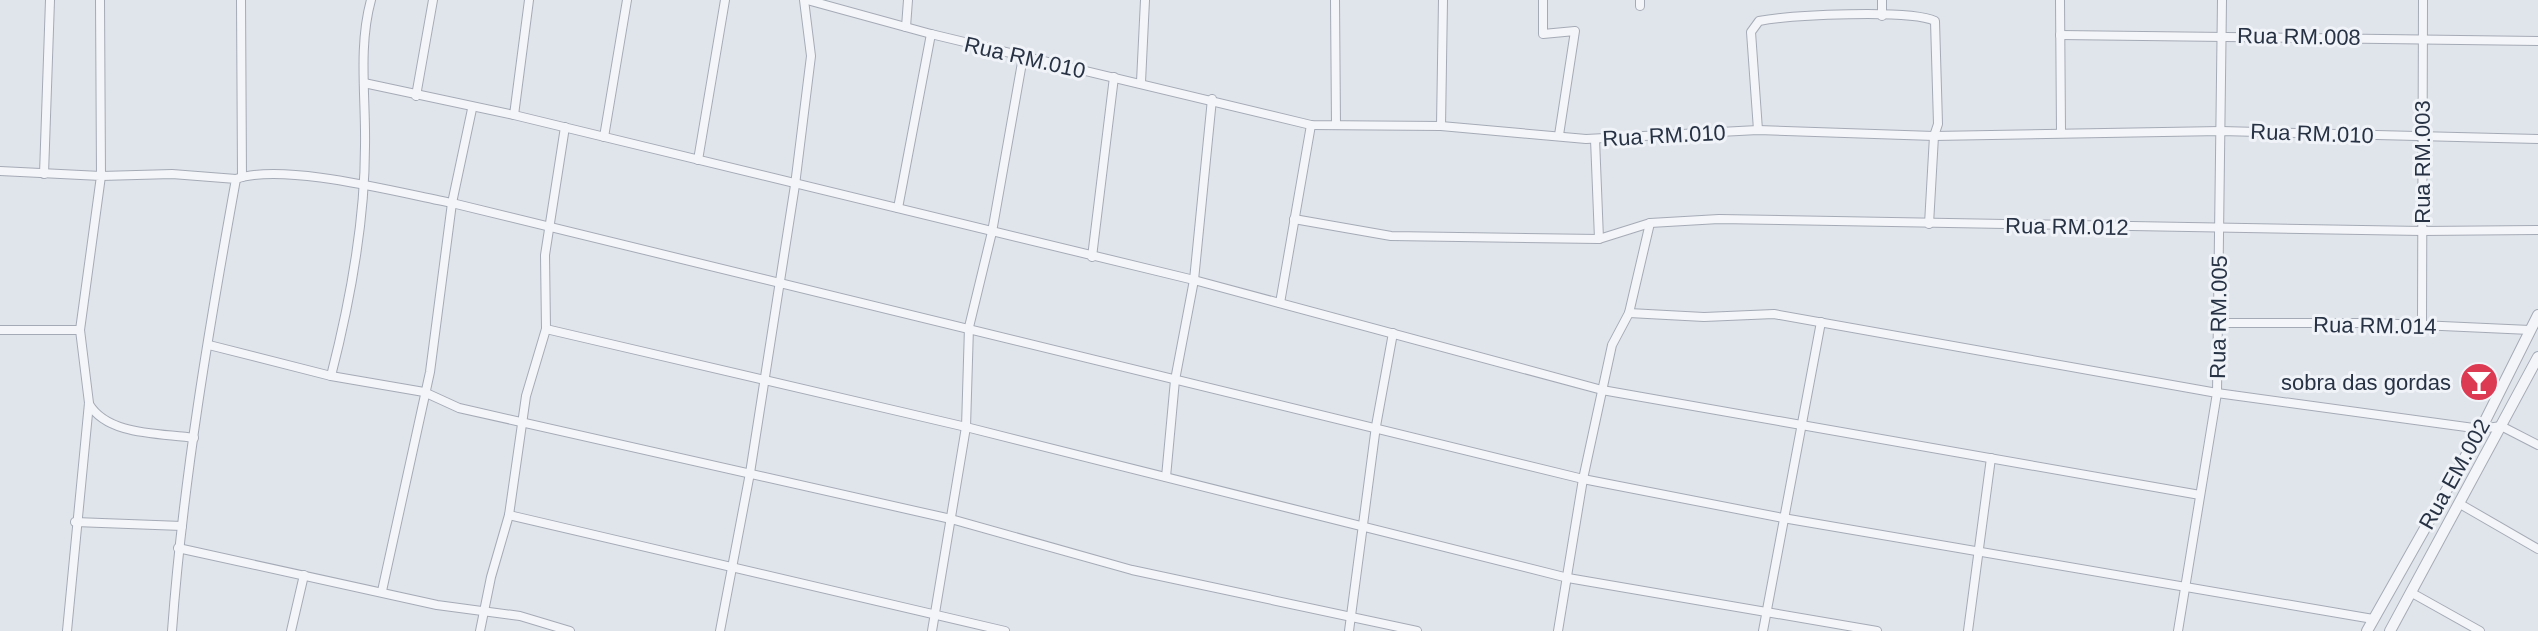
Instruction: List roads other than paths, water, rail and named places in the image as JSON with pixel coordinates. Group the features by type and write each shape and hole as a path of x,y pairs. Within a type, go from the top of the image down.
{"street":[{"path":"44,174 50,0"},
{"path":"67,631 75,522 89,403 80,330 101,176 100,0"},
{"path":"172,631 178,548 194,438 239,178 241,0"},
{"path":"331,376 354,271 363,186 364,83 371,0"},
{"path":"416,96 433,0"},
{"path":"514,115 529,0"},
{"path":"604,137 627,0"},
{"path":"698,160 725,0"},
{"path":"720,631 750,473 795,185 811,56 806,0"},
{"name":"Rua RM.010","path":"806,0 1023,57 1141,82 1311,125 1441,126 1595,139 1758,130 1934,136 2221,131 2538,139"},
{"path":"906,27 908,0"},
{"path":"1141,82 1145,0"},
{"path":"1335,0 1336,125"},
{"path":"1441,126 1443,0"},
{"path":"1543,0 1543,34 1575,31 1559,135"},
{"path":"1882,0 1882,16"},
{"path":"2060,0 2061,132"},
{"name":"Rua RM.005","path":"2178,631 2217,393 2222,0"},
{"name":"Rua RM.003","path":"2422,325 2423,0"},
{"path":"1758,130 1751,32 1759,21 1882,16 1926,17 1935,21 1938,124 1934,136 1929,224"},
{"path":"898,208 931,34"},
{"name":"Rua RM.008","path":"2060,35 2538,41"},
{"path":"932,631 966,427 969,327 992,232 1023,57"},
{"path":"1092,257 1114,77"},
{"path":"364,83 565,127 1194,280 1602,390 2200,495"},
{"path":"1166,477 1175,380 1194,280 1212,99"},
{"path":"382,591 409,479 438,327 452,203 472,109"},
{"path":"1280,303 1311,125"},
{"path":"480,631 509,515 521,422 546,329 544,268 565,127"},
{"path":"1595,139 1599,239"},
{"path":"0,171 239,178 289,175 363,186 452,203 778,280 1583,479 1783,518 2373,619"},
{"name":"Rua RM.012","path":"1294,219 1391,236 1599,239 1650,223 1719,219 2422,231 2538,230"},
{"path":"1558,631 1583,479 1612,345 1629,313 1650,223"},
{"path":"1629,313 1704,317 1774,314 2217,393 2481,429 2501,426 2538,445"},
{"name":"Rua EM.002","path":"2367,631 2481,429 2538,315"},
{"path":"1763,631 1821,322"},
{"name":"Rua RM.014","path":"2219,323 2422,325 2530,330"},
{"path":"546,329 966,427 1568,578 1877,631"},
{"path":"0,330 80,330"},
{"path":"1349,631 1376,426 1393,333"},
{"path":"209,345 331,376 424,392 459,408 951,519 1132,570 1417,631"},
{"name":"Rua EM.002","path":"2390,631 2538,357"},
{"path":"89,403 104,421 129,429 194,438"},
{"path":"1968,631 1991,458"},
{"path":"2460,504 2538,549"},
{"path":"509,515 1005,631"},
{"path":"75,522 182,526"},
{"path":"178,548 520,616 570,631"},
{"path":"291,631 304,575"},
{"path":"2412,593 2480,631"}],"place":[{"name":"sobra das gordas","path":"2479,382"}]}
